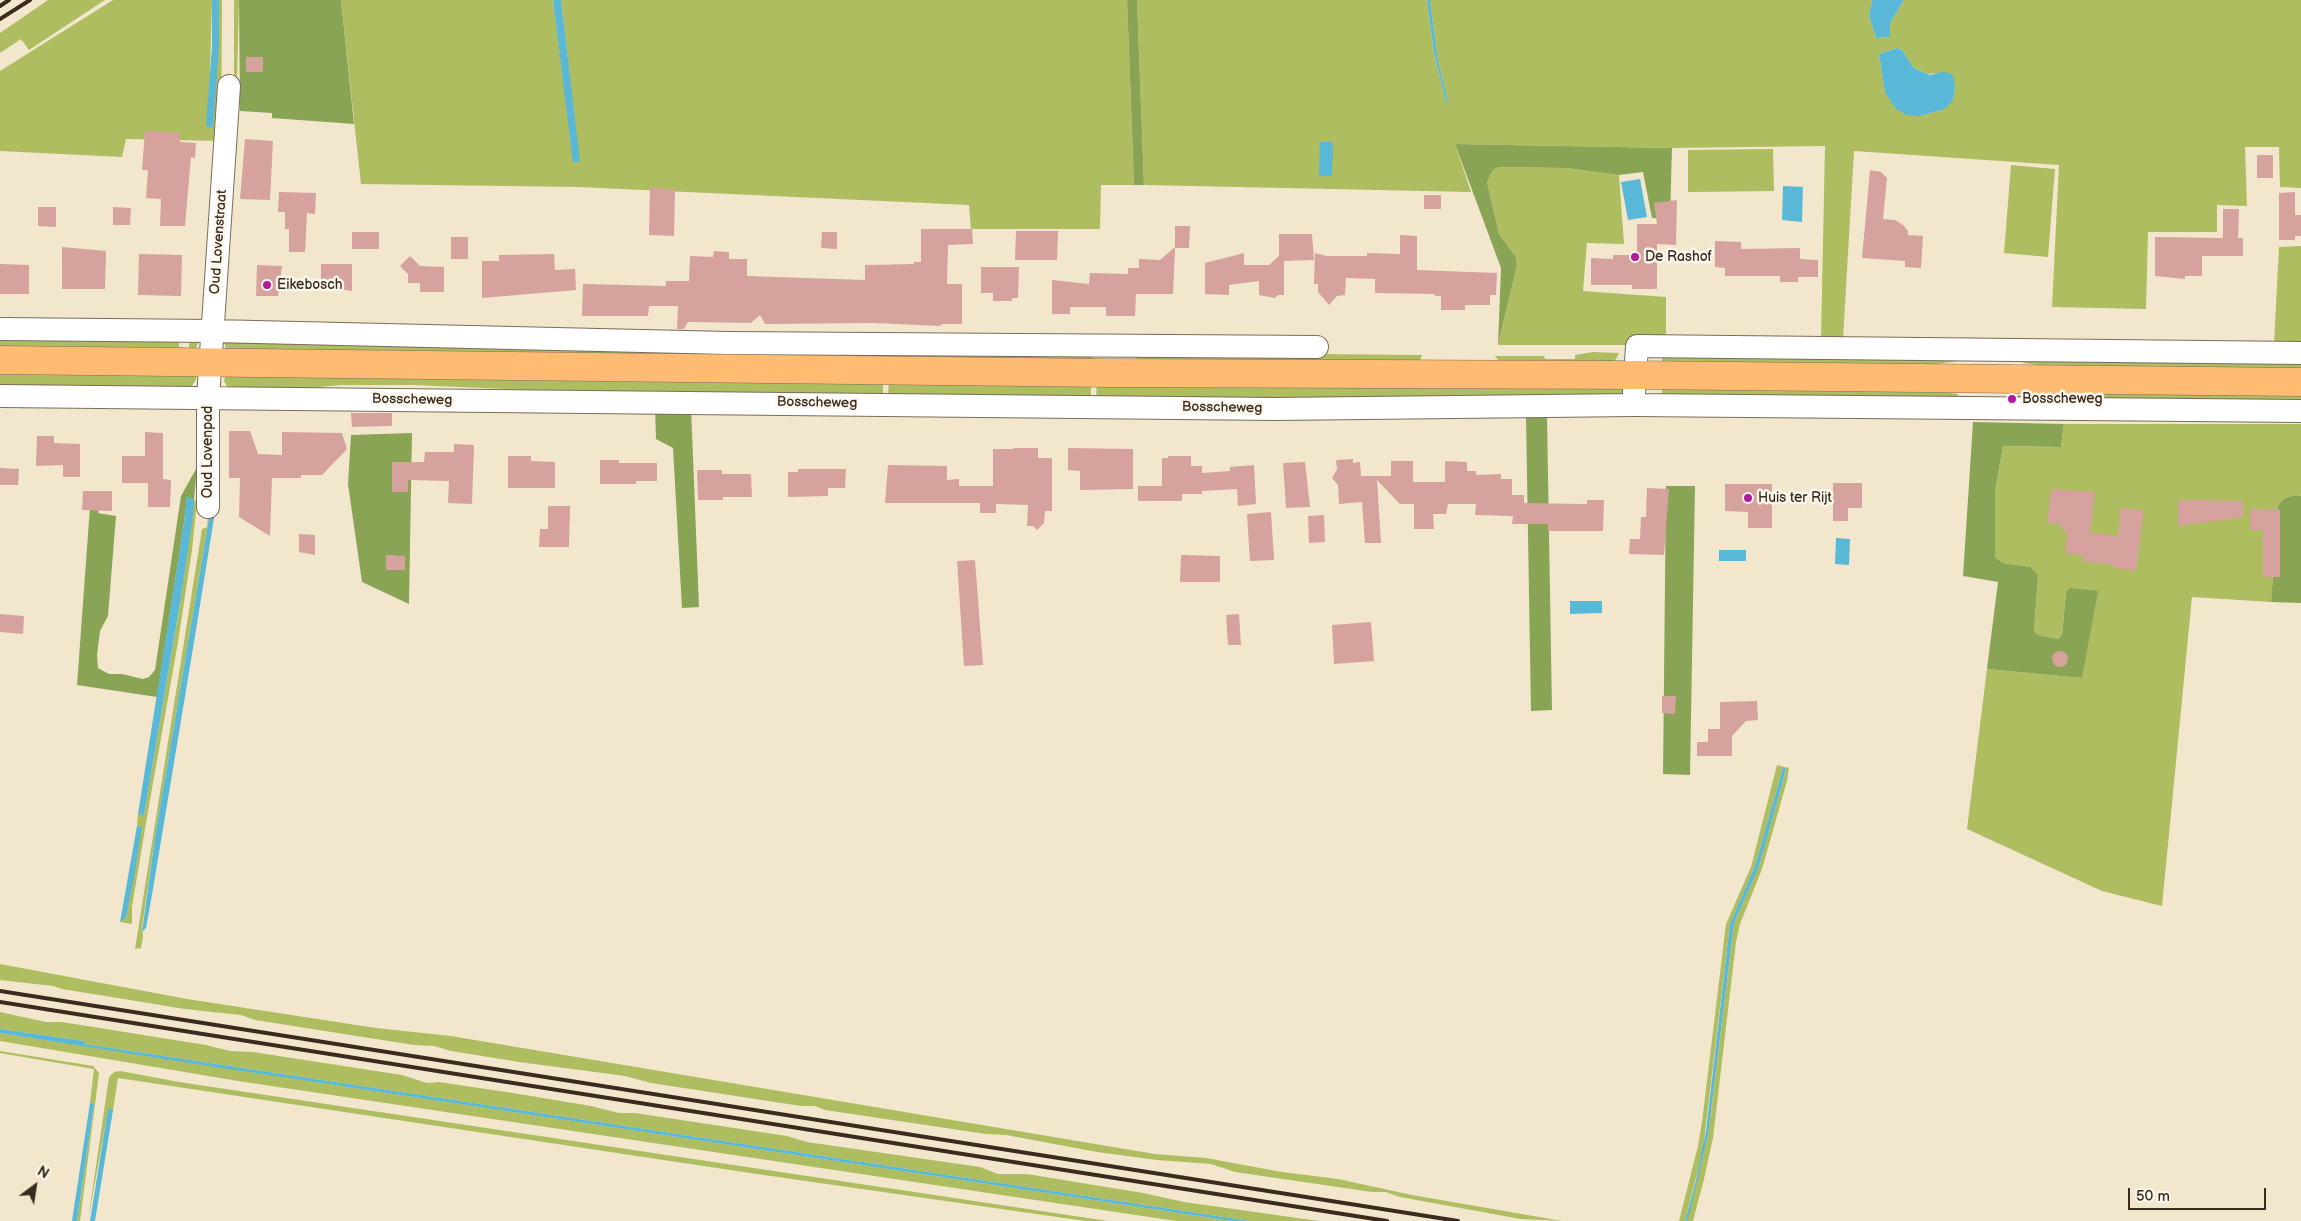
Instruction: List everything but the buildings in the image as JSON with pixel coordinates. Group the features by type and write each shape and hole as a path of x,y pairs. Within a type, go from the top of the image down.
{"main road":[{"path":"0,360 1117,373 1634,375 2301,382"}],"street":[{"name":"Oud Lovenstraat","path":"208,398 229,86"},
{"path":"0,329 213,330 728,343 1118,344 1317,347"},
{"path":"1117,373 1118,344"},
{"path":"1634,405 1634,375 1637,346 2301,353"},
{"name":"Bosscheweg","path":"0,396 1275,409 1634,405 2301,411"},
{"name":"Oud Lovenpad","path":"208,398 208,507"}],"green space":[{"path":"48,0 105,0 29,50 21,39 0,53 0,33"},
{"path":"113,0 212,0 210,73 219,47 219,0 222,0 221,141 126,139 122,157 0,151 0,71"},
{"path":"234,0 239,0 237,80 234,80"},
{"path":"239,0 341,0 354,124 272,118 272,113 240,111"},
{"path":"341,0 553,0 574,163 579,161 561,0 1127,0 1134,185 1101,185 1100,229 971,229 969,205 578,187 361,184"},
{"path":"1127,0 1137,0 1144,185 1134,185"},
{"path":"1137,0 1427,0 1434,53 1446,102 1448,101 1438,61 1430,0 1872,0 1869,16 1876,38 1890,37 1890,23 1904,0 2301,0 2301,188 2280,187 2279,147 2245,147 2247,206 2217,205 2217,232 2148,232 2146,309 2052,307 2059,165 1854,151 1843,339 1821,339 1825,146 1672,148 1455,144 1471,192 1144,185","holes":["1897,48 1902,50 1913,67 1927,74 1939,73 1955,88 1953,100 1942,110 1920,116 1885,92 1879,54"]},
{"path":"1455,144 1672,148 1670,219 1652,218 1643,172 1619,175 1566,168 1498,167 1493,170 1487,182 1499,234 1516,257 1517,265 1498,345 1501,268"},
{"path":"1773,149 1774,191 1688,192 1688,150"},
{"path":"2011,165 2055,169 2048,257 2004,253"},
{"path":"1498,167 1566,168 1619,175 1624,244 1587,243 1583,291 1666,297 1666,337 1626,345 1498,345 1517,265 1516,257 1499,234 1487,182 1493,170"},
{"path":"2301,246 2301,344 2274,344 2279,247"},
{"path":"0,337 179,338 179,347 189,348 189,339 199,341 195,350 0,350"},
{"path":"224,339 1092,353 1092,361 226,350"},
{"path":"1593,352 1619,353 1615,361 1501,364 1495,356 1544,356 1545,359 1575,359 1575,355"},
{"path":"2024,353 2301,358 2301,371 2069,369 2023,363"},
{"path":"1135,355 1422,355 1419,363 1138,360"},
{"path":"1662,355 1966,360 1908,368 1662,365"},
{"path":"0,371 196,375 196,379 191,388 0,388"},
{"path":"225,376 883,379 883,396 624,394 413,385 343,385 281,390 228,388 224,381"},
{"path":"889,379 1091,381 1091,397 888,396"},
{"path":"1097,381 1621,387 1623,392 1621,395 1096,399"},
{"path":"1662,386 1912,388 1958,394 1957,404 1662,398"},
{"path":"2062,389 2301,392 2301,403 2014,405 2014,396"},
{"path":"655,407 691,407 699,607 682,608 673,448 656,439"},
{"path":"1526,416 1547,416 1552,710 1531,711"},
{"path":"1973,422 2064,424 2061,447 2003,446 1995,491 1995,557 2003,563 2031,567 2038,575 2034,631 2038,635 2058,639 2062,635 2066,592 2070,588 2098,591 2082,678 1987,669 1998,582 1963,576"},
{"path":"2064,424 2301,424 2301,496 2296,495 2278,506 2271,602 2192,597 2162,906 2102,891 1967,829 1987,669 2082,678 2066,592 2062,635 2058,639 2038,635 2034,631 2038,575 2031,567 2003,563 1995,557 1995,491 2003,446 2061,447"},
{"path":"412,433 409,604 362,582 348,484 351,435"},
{"path":"197,467 194,500 187,497 157,697 77,685 91,493 100,494 98,513 116,516 108,616 100,631 97,655 98,668 109,674 122,674 143,679 149,677 155,670 181,496"},
{"path":"1666,486 1695,486 1690,775 1663,774"},
{"path":"2296,495 2301,496 2301,603 2271,602 2278,506 2284,499"},
{"path":"194,500 197,502 192,550 132,907 132,924 120,922 126,918 141,827 137,826 138,814 144,815 180,603"},
{"path":"208,514 215,518 209,519 155,837 142,927 141,948 135,949 202,529 207,527"},
{"path":"1777,765 1789,768 1787,781 1762,869 1740,924 1736,942 1713,1138 1693,1221 1687,1221 1708,1135 1734,923 1758,868 1786,769 1783,768 1755,866 1730,924 1703,1149 1685,1221 1679,1221 1698,1146 1702,1122 1726,924 1751,867"},
{"path":"0,964 187,999 376,1028 451,1036 1155,1154 1206,1158 1282,1172 1338,1179 1412,1195 1562,1221 1521,1219 1400,1197 1386,1192 1372,1192 1235,1172 1211,1164 1157,1160 1097,1152 1006,1135 986,1134 825,1110 815,1106 801,1106 651,1083 625,1076 519,1062 451,1051 434,1046 414,1045 255,1020 241,1015 185,1009 53,986 0,980"},
{"path":"0,1012 46,1022 62,1022 206,1045 230,1051 253,1052 402,1075 427,1083 439,1082 513,1093 591,1106 619,1113 635,1113 787,1136 807,1142 980,1167 998,1174 1027,1174 1143,1193 1184,1202 1319,1221 1250,1221 85,1044 84,1041 0,1029"},
{"path":"0,1033 1232,1221 1176,1221 238,1081 0,1041"},
{"path":"0,1051 93,1066 99,1073 80,1221 77,1221 94,1104 90,1103 94,1069 0,1053"},
{"path":"120,1071 179,1082 1108,1221 1085,1221 750,1173 118,1078 113,1110 108,1110 88,1221 109,1077 114,1072"}],"water":[{"path":"212,0 219,0 219,47 213,126 209,128 206,125 212,47"},
{"path":"553,0 561,0 580,161 573,163"},
{"path":"1427,0 1430,0 1438,61 1448,101 1446,102 1434,53"},
{"path":"1872,0 1904,0 1890,23 1890,37 1876,38 1869,16"},
{"path":"1897,48 1902,50 1913,67 1920,71 1930,75 1942,72 1950,73 1953,76 1955,88 1953,100 1948,106 1942,110 1920,116 1906,115 1895,108 1885,92 1879,54"},
{"path":"1320,142 1333,142 1332,176 1319,176"},
{"path":"1640,179 1647,217 1628,220 1621,182"},
{"path":"1783,186 1803,187 1802,222 1782,220"},
{"path":"187,496 194,500 193,516 144,815 138,814"},
{"path":"211,517 214,518 153,889 146,928 142,932 155,837 209,519"},
{"path":"1836,538 1850,539 1849,565 1835,564"},
{"path":"1719,550 1746,550 1746,561 1719,561"},
{"path":"1570,601 1602,601 1602,613 1570,614"},
{"path":"1783,768 1786,768 1783,781 1758,869 1734,923 1708,1135 1690,1211 1687,1221 1685,1221 1706,1131 1730,924 1755,866"},
{"path":"137,826 142,827 134,877 126,918 120,922"},
{"path":"0,1029 84,1041 85,1044 1250,1221 1232,1221 196,1064 0,1033"},
{"path":"90,1103 94,1104 77,1221 72,1221"},
{"path":"108,1109 113,1110 95,1221 90,1221"}],"railway":[{"path":"0,6 9,0"},
{"path":"0,19 30,0"},
{"path":"0,991 1458,1221"},
{"path":"0,1002 1387,1221"}],"place":[{"name":"De Rashof","path":"1635,257"},
{"name":"Eikebosch","path":"267,285"},
{"name":"Bosscheweg","path":"2012,399"},
{"name":"Huis ter Rijt","path":"1748,498"}]}
